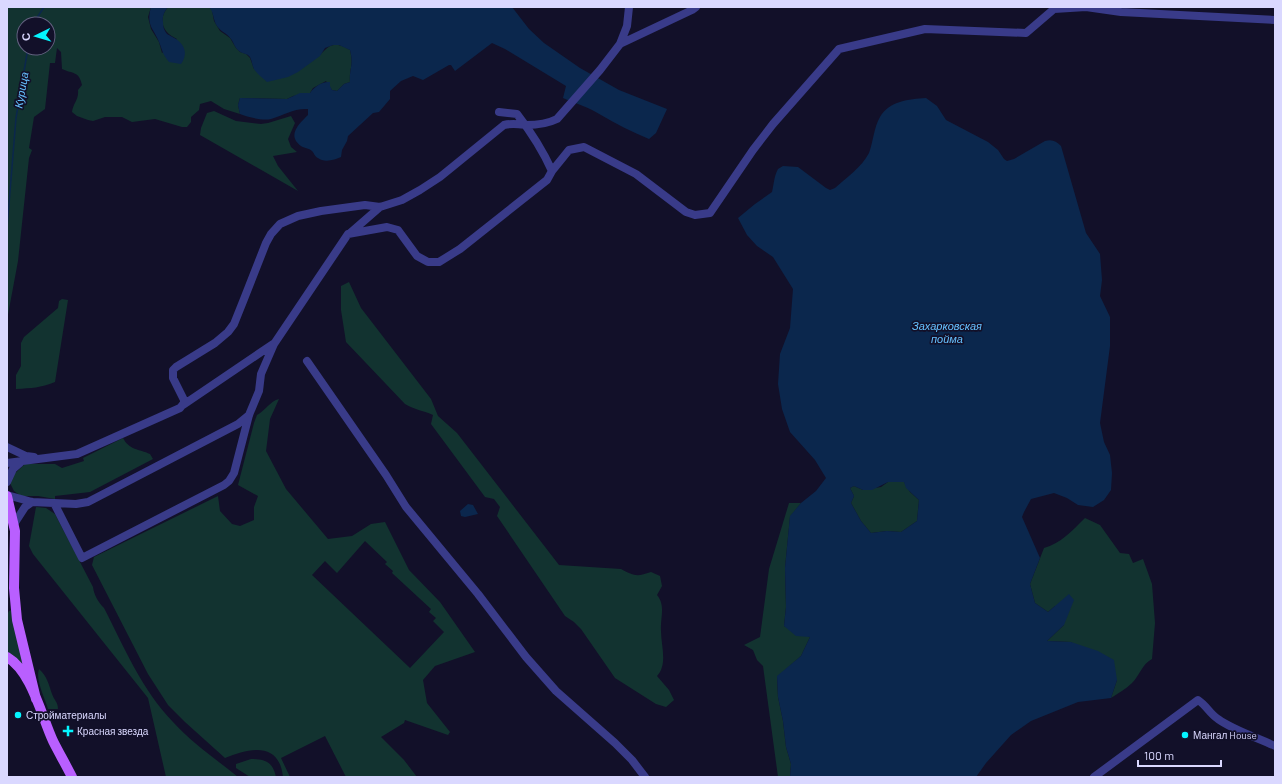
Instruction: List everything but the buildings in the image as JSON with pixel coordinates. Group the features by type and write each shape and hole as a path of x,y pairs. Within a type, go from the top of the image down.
{"main road":[{"path":"7,495 14,524 16,544 15,599 17,620 36,699"},
{"path":"7,580 16,544"},
{"path":"7,657 16,663 25,676 53,741 72,777"}],"street":[{"path":"54,503 82,558 224,485 229,481 234,473 249,415 259,391 261,374 274,344 348,234 380,207 402,200 440,177 504,125 511,123 525,125 548,124 557,119 600,70 620,44 627,26 630,7"},
{"path":"620,44 658,28 696,7"},
{"path":"348,234 387,227 398,230 417,256 428,262 439,262 460,249 547,180 552,171 569,150 584,147 636,174 686,212 695,215 710,213 753,150 773,124 838,49 925,29 1026,33 1054,9 1086,7 1275,20"},
{"path":"499,112 517,114 545,156 552,171"},
{"path":"183,406 184,400 173,378 173,370 216,343 234,324 266,243 271,234 280,224 298,216 321,211 365,205 380,207"},
{"path":"7,463 76,454 183,406 274,344"},
{"path":"307,361 386,475 406,507 478,594 526,657 556,691 632,760 645,777"},
{"path":"7,495 32,502 76,504 88,502 238,424 249,415"},
{"path":"7,447 26,456 40,459"},
{"path":"7,482 18,463 24,460"},
{"path":"14,524 25,507 32,502"},
{"path":"1094,777 1198,700 1205,704 1208,710 1219,721 1275,746"}],"green space":[{"path":"7,7 151,7 148,17 151,29 159,42 162,53 177,39 168,33 163,26 163,17 168,7 209,7 212,10 214,21 220,31 230,38 240,52 246,54 250,58 254,69 312,61 333,45 343,46 350,50 352,60 350,82 344,84 337,91 332,90 326,81 313,88 310,93 293,96 287,99 240,98 238,105 240,114 224,109 211,101 200,104 199,110 191,117 191,122 187,127 182,127 155,119 132,122 122,117 105,117 93,121 77,116 72,112 78,96 78,90 82,85 81,80 77,75 62,69 61,52 57,48 56,56 56,16 16,16 16,56 56,56 55,63 50,63 45,109 34,117 29,148 32,150 29,158 18,261 7,320"},
{"path":"214,111 236,121 261,124 291,116 295,123 288,139 291,147 297,152 273,156 278,166 298,191 200,135 207,113"},
{"path":"349,282 361,308 431,399 438,416 457,433 559,565 621,569 636,575 651,572 660,576 662,586 657,595 660,599 662,608 661,631 663,660 657,676 669,690 674,700 666,707 656,704 615,678 581,629 565,616 497,516 500,507 494,499 485,497 431,424 433,415 405,404 346,342 341,310 341,286"},
{"path":"62,299 68,300 55,382 40,387 16,389 16,375 21,366 21,343 24,337 58,308 59,301"},
{"path":"279,399 270,419 266,451 286,489 328,539 352,536 371,524 385,522 409,570 440,602 475,652 435,666 423,680 427,703 450,732 448,735 405,720 404,723 381,737 404,760 417,777 346,777 325,736 281,758 290,777 283,777 276,757 262,750 253,750 225,758 168,705 148,674 92,565 94,557 218,496 220,511 232,524 240,526 254,520 254,507 258,496 238,485 257,415","holes":["365,541 387,562 385,564 393,571 392,573 431,609 429,612 436,618 433,621 444,632 410,668 312,575 325,561 337,573"]},
{"path":"123,438 128,445 150,454 153,459 90,492 55,496 55,499 38,496 21,496 14,491 10,483 11,477 25,464 55,464 62,468 84,461 83,458"},
{"path":"888,482 904,482 910,492 919,500 917,521 901,532 887,531 871,533 861,521 851,503 854,496 850,488 854,486 863,490 881,487"},
{"path":"789,503 801,503 790,517 785,568 786,607 784,626 810,637 801,656 777,677 778,697 786,747 791,764 790,777 778,777 763,666 757,660 753,650 744,645 760,637 769,569"},
{"path":"36,507 46,508 55,514 93,587 94,593 104,608 134,668 162,710 188,737 238,777 166,777 148,698 33,554 29,546"},
{"path":"1085,518 1100,525 1120,553 1129,554 1133,563 1143,559 1152,584 1155,623 1152,659 1143,667 1132,683 1111,698 1117,680 1071,642 1047,641 1064,625 1055,606 1048,612 1035,603 1030,584 1044,548 1061,540"},
{"path":"12,610 22,664 7,653 7,615 9,611"},
{"path":"39,669 47,681 58,709 48,709 39,684"},
{"path":"251,759 268,762 273,768 276,777 250,777 236,768 236,764"}],"water":[{"path":"151,7 168,7 163,16 163,27 167,34 182,44 185,53 181,64 169,62 164,54 151,26 149,18"},
{"path":"209,7 512,7 529,29 544,43 580,68 619,90 667,109 656,133 649,139 624,128 592,110 563,98 566,86 505,49 492,43 455,71 451,65 449,65 423,80 413,76 401,81 390,91 390,99 379,112 373,113 348,136 342,150 341,157 326,161 320,160 311,150 301,146 295,138 296,129 308,115 308,109 289,112 271,119 263,119 240,114 238,105 240,98 287,99 300,93 310,93 318,85 324,82 330,82 332,90 337,91 344,84 350,82 352,60 350,50 339,45 333,45 325,48 320,56 298,72 288,77 267,82 254,69 250,57 240,52 229,37 220,30"},
{"name":"Захарковская пойма","path":"926,98 937,106 946,120 988,142 998,150 1007,161 1014,159 1047,140 1052,140 1059,144 1061,146 1086,233 1100,254 1102,280 1100,296 1110,317 1110,346 1100,423 1104,442 1110,455 1112,473 1111,490 1104,500 1093,507 1078,505 1067,498 1054,493 1031,499 1022,517 1040,558 1030,584 1035,603 1048,612 1069,594 1074,600 1064,625 1047,641 1071,642 1098,651 1114,660 1117,680 1111,698 1078,702 1031,721 1011,735 986,763 976,777 790,777 791,764 786,747 778,697 777,676 801,656 810,637 796,636 784,626 786,607 785,568 790,516 801,503 816,491 826,478 815,460 790,432 782,409 778,384 780,354 790,328 793,289 773,257 757,246 747,235 738,218 772,192 778,169 783,166 798,167 826,188 830,190 835,188 854,172 866,158 869,153 878,121 889,107 906,100","holes":["888,482 904,482 906,488 919,500 917,521 901,532 887,531 871,533 861,521 851,503 854,496 850,488 854,486 863,490 872,490"]},
{"path":"468,504 473,505 478,514 465,517 461,516 460,511"}],"waterway":[{"name":"Курица","path":"38,16 44,7"},
{"name":"Курица","path":"7,228 16,118 27,56"}],"place":[{"name":"Стройматериалы","path":"18,715"},
{"name":"Красная звезда","path":"68,731"},
{"name":"Мангал House","path":"1185,735"}]}
